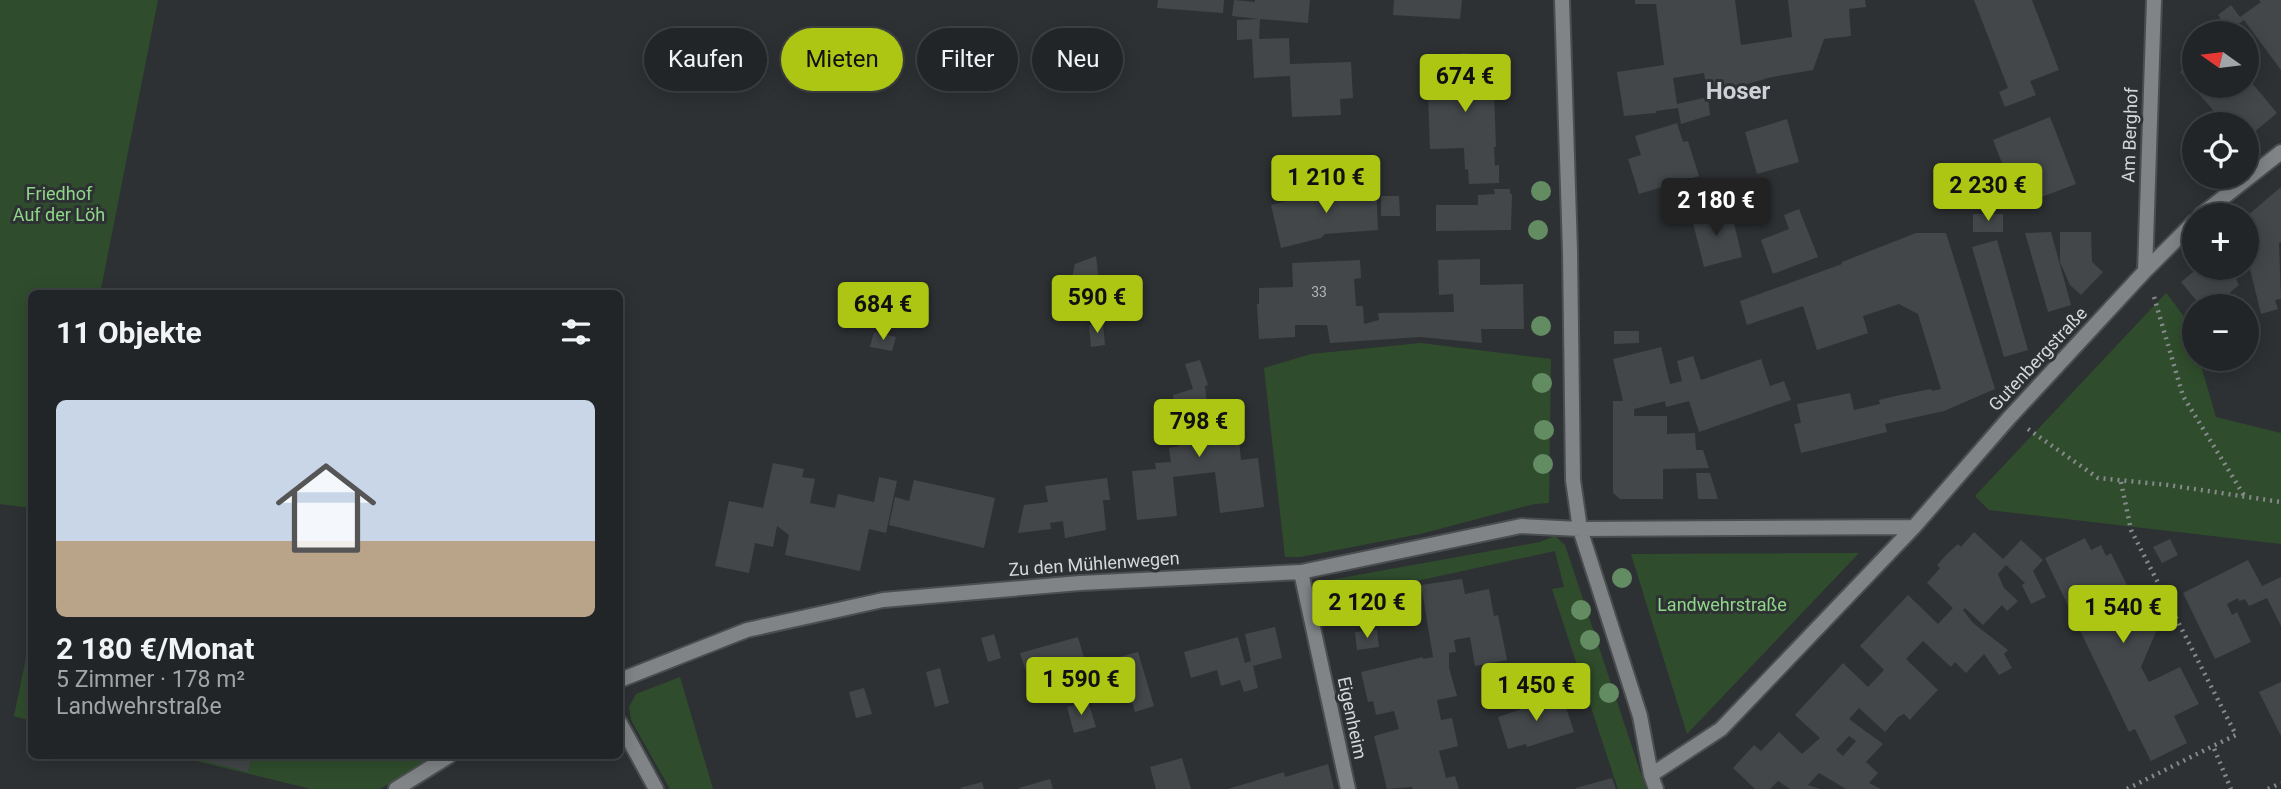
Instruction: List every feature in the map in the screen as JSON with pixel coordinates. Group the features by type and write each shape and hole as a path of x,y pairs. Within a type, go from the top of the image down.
{"street":[{"path":"1562,0 1570,251 1573,480 1580,529 1640,716 1654,782"},
{"name":"Am Berghof","path":"2145,271 2154,0"},
{"path":"2216,203 2281,152"},
{"name":"Gutenbergstraße","path":"1654,782 1721,729 1914,527 2009,418 2182,234"},
{"name":"Zu den Mühlenwegen","path":"623,679 747,630 883,600 1080,583 1301,572 1521,526 1580,529"},
{"path":"1580,529 1914,527"},
{"name":"Eigenheim","path":"1301,572 1348,789"},
{"path":"623,728 656,789"},
{"path":"396,789 444,759"}],"path":[{"path":"2145,271 2183,396 2246,498"},
{"path":"2009,418 2037,434 2098,478 2168,485 2281,502"},
{"path":"2121,482 2131,530 2236,735 2127,789"},
{"path":"2213,746 2231,789"},
{"path":"2269,789 2281,783"}],"green space":[{"name":"Friedhof Auf der Löh","path":"0,0 158,0 101,290 28,290 28,508 0,504"},
{"path":"2166,293 2182,315 2182,371 2203,371 2216,417 2281,433 2281,544 1989,510 1975,496"},
{"path":"1421,343 1551,359 1549,503 1534,504 1420,534 1300,557 1285,557 1264,368 1311,354"},
{"path":"1555,536 1565,545 1646,789 1618,789 1552,589 1564,587 1555,551 1319,602 1319,582 1540,542"},
{"name":"Landwehrstraße","path":"1859,553 1687,734 1631,554"},
{"path":"28,648 28,720 14,716"},
{"path":"680,677 713,789 670,789 631,720 629,707 636,694"},
{"path":"188,759 430,759 380,789 311,789"}],"building":[{"path":"1158,0 1224,0 1223,13 1157,8"},
{"path":"1234,0 1310,0 1308,23 1260,19 1259,39 1289,38 1290,64 1351,62 1353,98 1340,99 1341,115 1292,117 1290,76 1254,78 1252,39 1237,40 1237,20 1259,19 1232,16"},
{"path":"1394,0 1462,0 1460,19 1393,15"},
{"path":"1635,0 1735,0 1741,45 1792,37 1788,0 1865,0 1866,7 1849,9 1851,36 1824,39 1813,70 1772,77 1719,92 1707,92 1704,73 1673,78 1677,104 1708,97 1710,115 1681,124 1678,108 1624,116 1617,72 1664,65 1656,4 1635,4"},
{"path":"1974,0 2032,0 2059,70 2030,81 2036,95 2005,107 1999,92 2008,88"},
{"path":"2259,0 2281,0 2281,70 2259,40 2259,21 2222,21 2218,15 2231,5 2240,17 2261,2"},
{"path":"1461,53 1491,55 1495,166 1499,165 1499,183 1469,184 1464,148 1430,149 1427,68 1462,67"},
{"path":"2259,91 2277,113 2259,128 2259,112 2215,112 2202,98 2259,98"},
{"path":"2050,117 2076,184 2028,202 2030,199 2023,179 2009,181 1993,140"},
{"path":"1787,119 1799,162 1757,174 1745,132"},
{"path":"1677,123 1683,142 1688,141 1699,176 1639,194 1628,159 1641,155 1635,136"},
{"path":"1376,185 1378,230 1325,234 1321,238 1281,248 1271,205 1325,192"},
{"path":"2281,187 2281,299 2275,300 2278,309 2261,314 2259,294 2256,294 2253,280 2259,280 2259,206"},
{"path":"1494,189 1510,189 1511,230 1436,231 1436,205 1478,205 1478,195 1495,194"},
{"path":"1381,196 1399,196 1400,216 1381,216"},
{"path":"1720,209 1724,221 1733,219 1742,257 1704,267 1691,215"},
{"path":"1799,209 1818,257 1773,274 1761,240 1789,229 1784,215"},
{"path":"1973,214 2003,214 2003,232 1973,232"},
{"path":"2051,232 2071,305 2048,312 2025,233"},
{"path":"2060,232 2091,232 2092,262 2103,272 2081,295 2070,285 2060,262"},
{"path":"1916,233 1946,233 1995,389 1944,411 1885,424 1887,432 1801,453 1794,424 1801,423 1797,404 1850,393 1854,410 1880,404 1879,400 1941,389 1918,314 1899,304 1863,316 1868,333 1817,350 1803,306 1747,325 1740,301 1842,264"},
{"path":"1997,240 2028,350 2004,357 1972,247"},
{"path":"1096,256 1099,283 1094,283 1097,310 1064,314 1075,264"},
{"path":"1480,259 1480,285 1523,284 1524,329 1481,329 1482,343 1420,337 1330,343 1327,325 1295,325 1295,337 1259,339 1259,288 1293,287 1292,263 1360,260 1361,278 1354,279 1356,306 1363,306 1364,324 1379,320 1378,313 1454,312 1453,294 1439,295 1438,260"},
{"path":"2236,280 2239,285 2228,294 2191,294 2181,282"},
{"path":"1103,323 1105,345 1091,347 1089,325"},
{"path":"1614,331 1639,331 1639,343 1614,344"},
{"path":"874,332 896,337 892,351 870,347"},
{"path":"1661,347 1670,384 1682,381 1677,361 1693,356 1701,380 1761,359 1770,386 1784,381 1791,400 1699,432 1689,401 1666,407 1665,401 1634,409 1634,416 1667,416 1667,434 1695,433 1696,450 1703,450 1709,468 1663,469 1663,499 1620,499 1613,493 1613,401 1623,401 1613,359"},
{"path":"1200,360 1208,385 1205,386 1210,426 1232,424 1233,432 1238,431 1241,460 1258,458 1264,507 1220,513 1215,472 1173,477 1177,516 1137,520 1132,471 1156,469 1155,463 1171,462 1169,448 1179,446 1173,395 1193,389 1185,364"},
{"path":"773,463 804,469 802,477 815,479 810,503 835,508 838,494 874,502 879,477 897,481 886,533 869,529 860,571 785,555 789,535 777,526 773,547 755,543 749,573 715,566 729,501 763,508"},
{"path":"1696,473 1710,473 1718,499 1698,499"},
{"path":"1107,478 1110,500 1103,500 1106,530 1065,538 1063,521 1050,523 1051,529 1018,533 1024,505 1048,502 1045,486"},
{"path":"914,480 995,498 984,548 889,525 895,497 909,501"},
{"path":"1974,532 2003,559 2021,540 2043,560 2033,571 2046,597 2031,604 2022,585 2025,583 2006,565 1998,574 2004,588 2018,601 2007,611 2002,605 1983,625 1965,608 1963,610 1973,623 2008,650 2004,654 2012,668 1999,675 1984,654 1966,673 1955,662 1951,667 1923,641 1906,659 1938,690 1910,720 1904,714 1885,732 1859,708 1849,719 1883,744 1866,762 1878,773 1869,783 1881,789 1846,789 1819,773 1808,785 1820,789 1790,789 1778,781 1770,789 1755,789 1733,768 1754,745 1761,751 1779,732 1802,754 1820,738 1795,715 1843,663 1868,687 1884,670 1860,646 1908,595 1938,624 1953,608 1927,583 1940,568 1937,565 1947,554 1958,544 1961,547","holes":["1849,736 1856,741 1843,756 1836,750"]},
{"path":"2085,538 2091,550 2101,545 2106,556 2111,553 2134,599 2143,595 2147,604 2152,601 2161,620 2141,667 2149,682 2180,667 2199,704 2174,716 2187,743 2151,761 2135,729 2129,732 2045,558"},
{"path":"2170,539 2178,555 2162,563 2153,547"},
{"path":"2248,560 2262,586 2281,577 2281,626 2267,598 2249,606 2245,599 2239,601 2238,598 2227,604 2232,615 2237,612 2251,642 2215,659 2183,593"},
{"path":"1462,579 1465,594 1489,589 1494,616 1498,615 1507,660 1475,666 1470,637 1454,640 1456,652 1449,653 1449,668 1457,696 1437,700 1441,720 1452,718 1458,746 1439,751 1446,778 1455,776 1459,789 1387,789 1374,736 1399,729 1394,711 1376,715 1373,701 1368,702 1361,672 1433,657 1421,585"},
{"path":"1411,587 1414,607 1393,611 1389,591"},
{"path":"1275,627 1282,658 1253,666 1258,688 1244,692 1240,680 1221,686 1217,670 1191,678 1184,652 1238,637 1245,663 1251,661 1245,634"},
{"path":"1377,630 1379,647 1357,650 1355,632"},
{"path":"994,634 1001,658 988,662 981,638"},
{"path":"1078,637 1086,665 1080,667 1083,682 1062,688 1057,673 1055,674 1060,689 1034,696 1020,653"},
{"path":"1138,652 1154,706 1135,712 1119,657"},
{"path":"940,668 949,703 935,707 926,672"},
{"path":"2281,682 2281,736 2259,692"},
{"path":"864,688 872,714 856,718 849,692"},
{"path":"1562,695 1574,732 1527,747 1526,744 1508,749 1498,717"},
{"path":"1088,701 1096,727 1074,733 1067,707"},
{"path":"1182,758 1191,789 1156,789 1150,767"},
{"path":"198,759 251,759 248,772"},
{"path":"1328,764 1334,789 1228,789 1284,772 1285,777"},
{"path":"1612,778 1616,789 1576,789 1576,788"},
{"path":"1050,779 1053,789 1019,789 1019,788"},
{"path":"982,782 984,789 960,788"}],"district":[{"name":"Hoser","path":"1738,91"}]}
